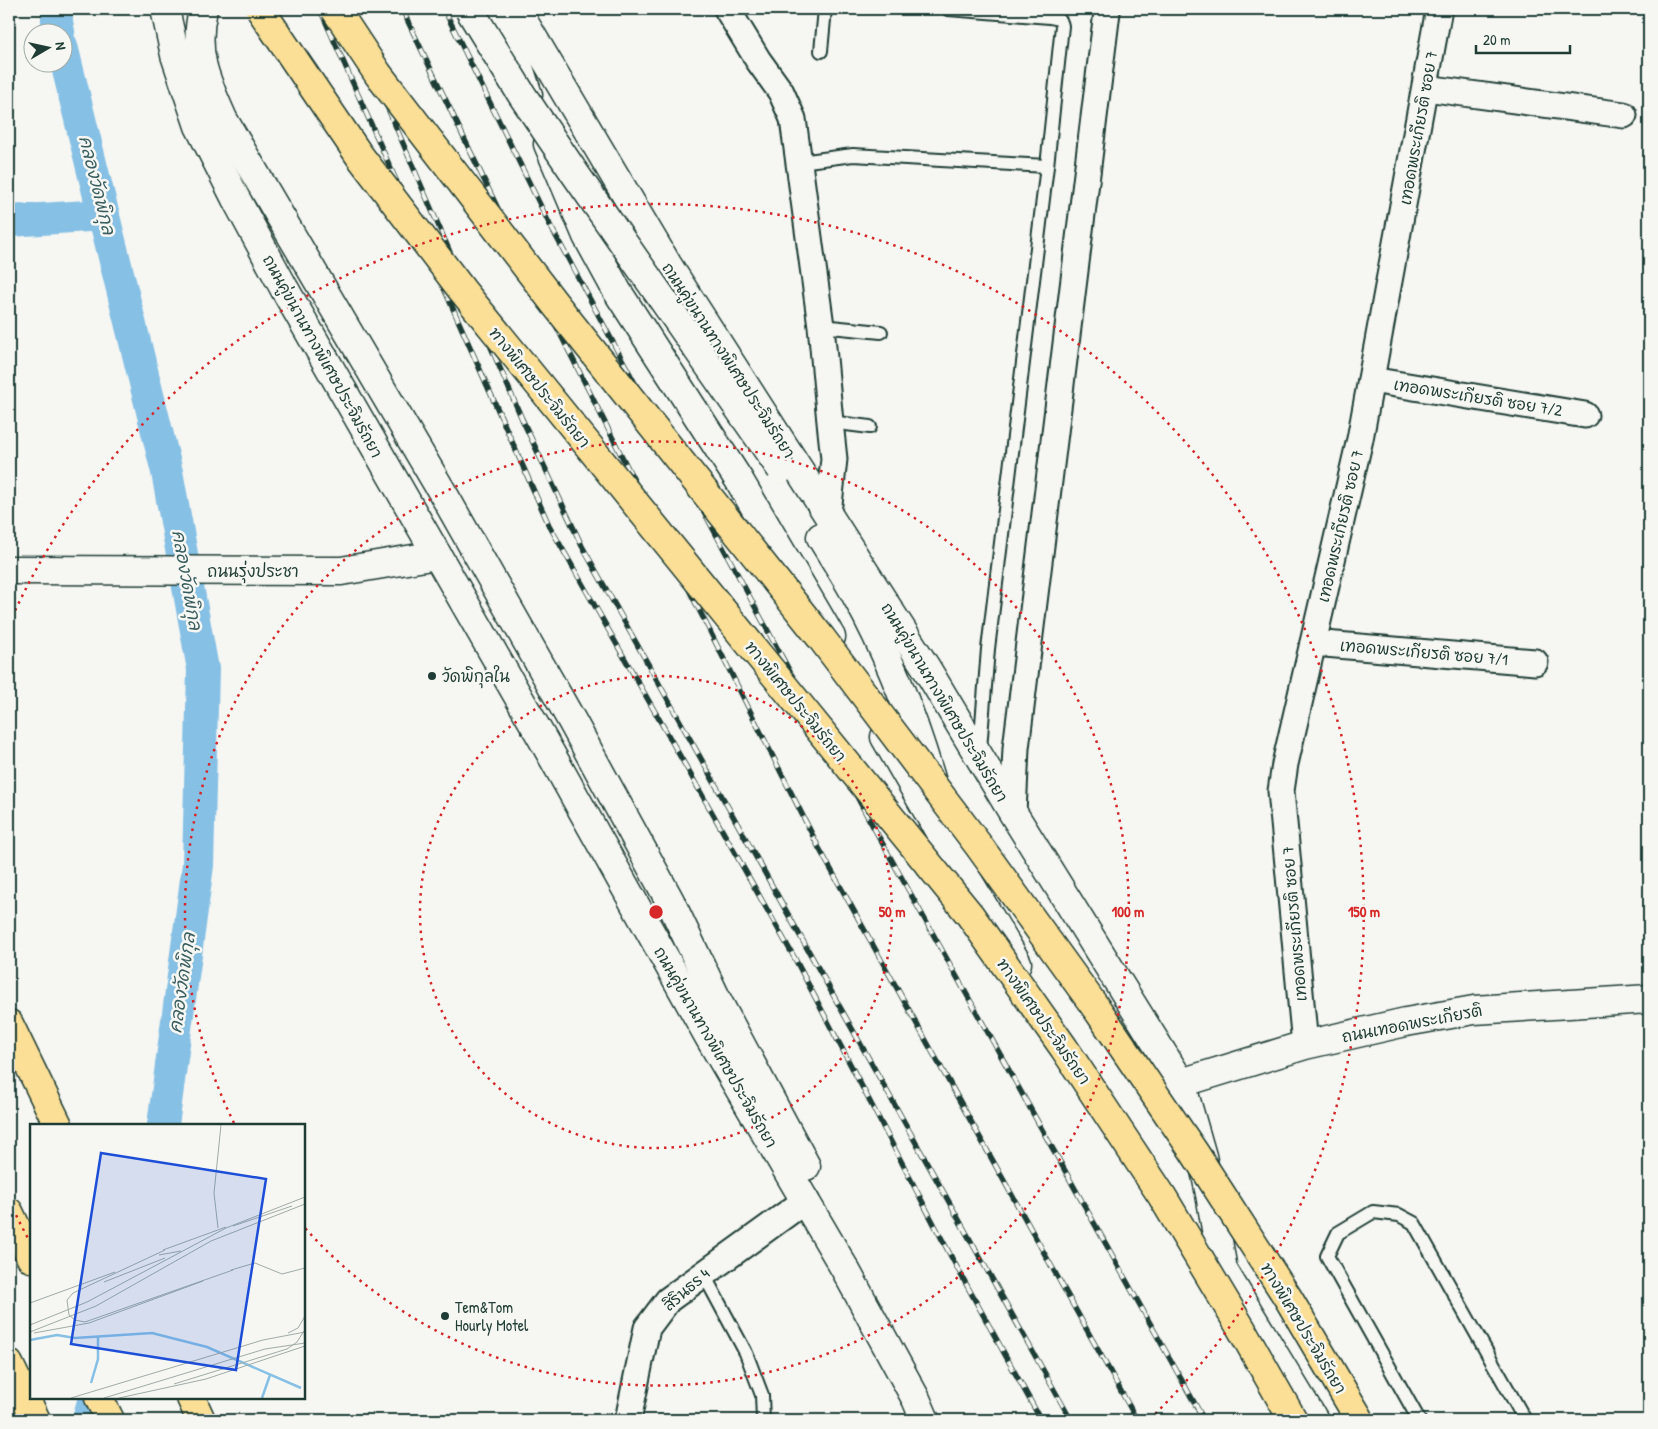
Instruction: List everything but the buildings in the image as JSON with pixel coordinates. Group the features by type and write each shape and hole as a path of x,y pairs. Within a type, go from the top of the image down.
{"main road":[{"name":"ถนนคู่ขนานทางพิเศษประจิมรัถยา","path":"165,9 175,56 199,126 237,201 284,288 542,738 709,1037 806,1200 926,1420"},
{"path":"203,9 199,28 200,57 208,86 223,118 444,495 670,901 718,1002 824,1200 845,1269"},
{"name":"ทางพิเศษประจิมรัถยา","path":"260,9 359,155 462,290 970,915 1064,1048 1162,1196 1241,1328 1293,1420"},
{"name":"ทางพิเศษประจิมรัถยา","path":"335,9 378,74 549,296 822,639 979,846 1099,1012 1194,1152 1288,1298 1360,1420"},
{"path":"469,9 522,96 576,175 781,469 924,666"},
{"path":"500,9 526,89 558,168 591,244 617,291 739,480 957,862 1025,974 1223,1270"},
{"name":"ถนนคู่ขนานทางพิเศษประจิมรัถยา","path":"516,9 667,264 828,513 1181,1083 1202,1156 1223,1270 1314,1420"},
{"path":"781,469 857,597 883,649 927,763 957,862"},
{"name":"ถนนรุ่งประชา","path":"9,570 341,572 437,555"},
{"name":"ถนนเทอดพระเกียรติ","path":"1181,1083 1305,1045 1406,1022 1474,1010 1649,1000"},
{"path":"9,1024 58,1124"},
{"path":"9,1212 30,1256"},
{"path":"9,1364 36,1420"},
{"path":"100,1399 110,1420"},
{"path":"192,1399 202,1420"}],"street":[{"path":"726,9 781,92 793,119 821,326 834,459 828,513"},
{"name":"เทอดพระเกียรติ ซอย 7","path":"1305,1045 1281,791 1285,764 1360,440 1439,9"},
{"path":"1013,813 1016,748 1107,12"},
{"path":"1426,88 1624,115"},
{"name":"เทอดพระเกียรติ ซอย 7/2","path":"1371,380 1585,415"},
{"name":"เทอดพระเกียรติ ซอย 7/1","path":"1313,643 1535,662"},
{"name":"สิรินธร 4","path":"628,1420 647,1328 668,1300 702,1273 806,1200"}],"lane":[{"path":"821,51 824,9"},
{"path":"948,9 1058,18 1061,22 1062,36 988,649 979,758"},
{"path":"800,162 852,155 1047,166"},
{"path":"821,326 881,332"},
{"path":"830,422 870,427"},
{"path":"1418,1420 1327,1256 1338,1233 1373,1212 1399,1215 1414,1223 1525,1420"},
{"path":"702,1273 746,1353 762,1395 763,1420"}],"waterway":[{"name":"คลองวัดพิกุล","path":"57,9 57,22"},
{"name":"คลองวัดพิกุล","path":"68,72 167,472 203,669 198,865 163,1124"},
{"path":"9,221 104,215"},
{"name":"คลองวัดพิกุล","path":"88,1420 94,1399"}],"railway":[{"path":"320,9 549,525 794,957 954,1262 1041,1420"},
{"path":"345,9 522,419 582,546 1071,1420"},
{"path":"402,9 512,238 819,848 1137,1420"},
{"path":"444,9 550,225 870,821 1204,1420"}],"place":[{"name":"วัดพิกุลใน","path":"432,676"},
{"name":"Tem&Tom Hourly Motel","path":"445,1316"}]}
